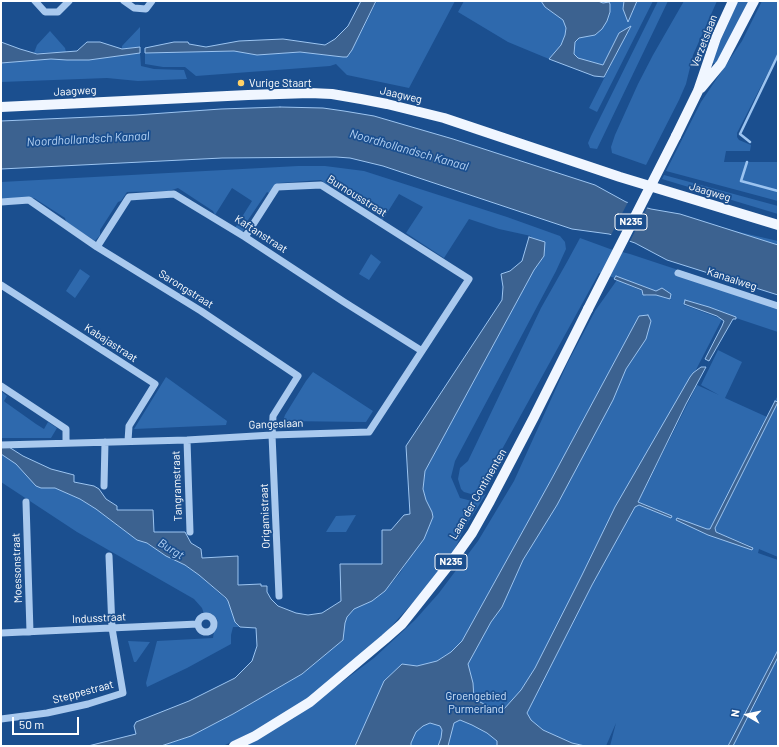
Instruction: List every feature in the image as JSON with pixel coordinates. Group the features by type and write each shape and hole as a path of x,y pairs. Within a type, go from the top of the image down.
{"main road":[{"name":"Verzetslaan","path":"588,309 698,91 716,38 733,1"},
{"name":"Verzetslaan","path":"698,91 722,64 754,1"},
{"name":"Jaagweg","path":"1,107 248,95 310,93 332,94 387,104 444,118 620,177 778,225"},
{"name":"Laan der Continenten","path":"234,746 255,736 310,702 402,624 452,561 472,533 534,417 588,309"}],"street":[{"path":"34,1 46,12 58,12 68,1"},
{"path":"124,1 134,8 146,9 152,1"},
{"name":"Burnousstraat","path":"245,237 277,187 321,185 469,280"},
{"name":"Kaftanstraat","path":"97,247 129,197 174,194 245,237 422,352"},
{"name":"Sarongstraat","path":"1,202 29,200 97,247 201,311 298,376 273,416 272,435"},
{"name":"Kanaalweg","path":"678,273 778,306"},
{"name":"Gangeslaan","path":"1,445 187,440 272,435 369,432 469,280"},
{"name":"Kabajastraat","path":"1,285 155,384 128,426 128,441"},
{"path":"1,386 66,429 66,443"},
{"name":"Origamistraat","path":"272,435 279,596"},
{"name":"Tangramstraat","path":"187,440 190,532"},
{"path":"104,486 105,442"},
{"name":"Moessonstraat","path":"26,502 30,632"},
{"path":"109,556 112,628"},
{"name":"Indusstraat","path":"1,633 198,624"},
{"name":"Steppestraat","path":"1,719 47,713 88,704 123,693 112,628"}],"green space":[{"path":"377,1 455,1 409,88 347,75 336,64 330,66 196,76 185,67 163,67 145,64 145,53 234,51 257,55 300,52 347,57"},
{"path":"464,1 541,1 545,7 563,20 566,28 565,35 561,45 549,59 508,42 458,12"},
{"path":"598,1 623,1 623,9 628,21 637,1 653,1 597,112 589,108 630,27 619,33 603,65 578,58 574,54 575,42 579,38 595,35 609,3"},
{"path":"658,1 668,1 597,149 590,148 588,143 591,136"},
{"path":"684,1 717,1 693,55 686,84 646,165 612,153 611,147 638,84"},
{"path":"738,1 750,1 718,63 713,63 712,60"},
{"path":"762,1 778,1 778,53 737,133 739,140 751,145 750,151 726,151 724,162 778,162 778,201 666,171 701,102 742,41"},
{"path":"140,27 140,47 122,49 122,46"},
{"path":"50,31 65,48 66,52 34,53 37,45"},
{"path":"140,53 141,66 154,69 184,70 187,79 138,81 107,78 1,82 1,63 51,59 89,60"},
{"path":"298,166 325,166 364,171 507,217 560,236 565,242 566,249 556,271 455,461 451,477 460,498 472,501 486,494 464,529 453,553 429,585 387,631 321,690 262,727 223,746 161,746 191,736 233,714 302,674 343,640 344,623 354,609 385,591 400,573 427,531 433,517 423,489 425,471 534,270 544,256 545,242 529,237 531,236 499,229 469,219 444,258 406,233 423,207 399,194 382,221 381,217 331,185 328,186 321,180 279,183 275,185 269,193 267,192 246,223 248,225 243,231 239,231 235,228 252,201 232,188 215,215 213,211 178,188 169,191 127,192 121,201 118,202 100,230 100,235 95,241 66,222 65,218 34,198 1,199 1,182"},
{"path":"664,175 778,206 778,214 662,179"},
{"path":"726,229 778,241 778,245"},
{"name":"Groengebied Purmerland","path":"580,238 778,303 778,332 685,300 684,305 722,319 512,729 535,746 390,746 465,651 629,335 462,641 451,652 437,661 417,666 402,664 384,681 355,746 245,746 294,718 374,658 415,620 439,593 478,541 514,481 567,364 595,311 617,280 642,291 646,296 656,295 672,300 670,299 671,294 656,291 616,276 615,278 599,273 478,493 471,494 464,492 461,489 458,479 460,468 468,461 541,308"},
{"path":"371,254 381,262 369,280 359,274"},
{"path":"80,269 90,276 75,298 66,291"},
{"path":"718,350 742,362 725,398 767,417 710,529 707,529 706,532 708,535 753,547 716,532 715,528 778,402 778,557 759,549 758,553 778,560 778,650 728,746 610,746 616,723 606,746 585,746 572,743 543,730 531,720 527,713 592,585 635,507 638,505 670,517 671,516 638,502 697,385 719,395 701,385"},
{"path":"313,372 373,411 366,422 283,421 285,415"},
{"path":"166,377 227,421 226,425 134,429"},
{"path":"1,391 7,396 4,401 5,402 36,424 44,429 48,422 57,428 51,438 1,438"},
{"path":"778,395 778,402 775,401"},
{"path":"1,454 16,464 41,488 55,488 80,499 96,509 137,540 147,543 199,575 228,601 235,622 240,627 233,627 231,644 187,668 147,687 146,683 157,641 213,638 214,631 218,625 217,619 212,614 204,614 202,608 194,599 77,532 1,482"},
{"path":"356,515 346,532 326,532 336,516"},
{"path":"128,641 150,642 136,662 134,662"},
{"path":"778,657 778,746 733,746"}],"water":[{"path":"361,1 376,1 352,50 347,57 300,52 257,55 234,51 145,53 145,48 174,42 188,42 189,44 206,47 239,41 283,39 325,45 335,39 348,26"},
{"path":"541,1 609,2 610,12 602,29 595,35 579,38 575,42 574,54 578,58 603,65 619,33 631,26 604,77 594,76 549,59 561,45 566,28 563,20 545,7"},
{"path":"624,1 637,1 628,22 623,9"},
{"path":"1,42 37,54 77,51 87,42 100,42 122,49 140,47 140,53 89,60 51,59 1,63"},
{"name":"Noordhollandsch Kanaal","path":"280,107 323,108 374,116 453,139 595,185 626,202 651,209 680,214 778,245 778,295 667,260 635,243 609,234 572,229 383,166 350,158 222,158 1,169 1,121"},
{"name":"Burgt","path":"529,237 545,242 544,256 534,270 425,471 423,489 433,517 424,539 385,591 372,601 354,609 347,617 343,640 302,674 233,714 191,736 161,746 88,746 136,734 134,726 136,722 189,701 235,678 252,661 257,646 256,628 240,627 235,622 226,598 185,565 166,556 147,543 137,540 96,509 80,499 55,488 41,488 36,486 16,464 1,454 1,442 23,456 51,469 74,475 74,482 94,486 99,489 106,499 117,506 117,510 153,510 154,532 185,532 191,543 201,549 202,558 238,556 238,585 261,584 261,586 267,586 267,592 278,606 296,613 308,615 322,613 341,601 340,564 382,564 382,530 391,530 404,515 410,514 406,446 502,300 503,287 501,274 510,271 522,261"},
{"path":"616,276 656,291 662,288 671,294 670,299 656,295 643,295 642,290 614,279"},
{"path":"685,300 736,317 736,319 733,319 709,361 705,359 724,321 717,316 684,304"},
{"path":"648,315 651,321 646,339 626,369 613,400 557,505 523,560 502,607 491,622 468,664 473,683 474,699 498,711 504,709 521,690 535,668 615,507 690,377 701,367 706,367 686,404 638,502 672,516 671,518 639,505 635,507 592,585 527,713 531,720 543,730 572,743 585,746 497,746 497,741 487,733 460,720 454,723 448,746 438,746 442,730 440,726 430,723 423,726 416,732 411,746 355,746 384,681 402,664 417,666 437,661 451,652 462,641 639,316"},
{"path":"775,401 778,402 715,528 716,532 753,548 752,550 708,535 676,520 677,518 710,529"},
{"path":"778,650 778,657 733,746 728,746"}],"pier":[{"path":"629,200 648,206 629,243 610,237"}],"waterway":[{"path":"750,142 740,134 778,55"},
{"path":"747,162 741,181 778,191"}],"place":[{"name":"Vurige Staart","path":"241,83"}]}
